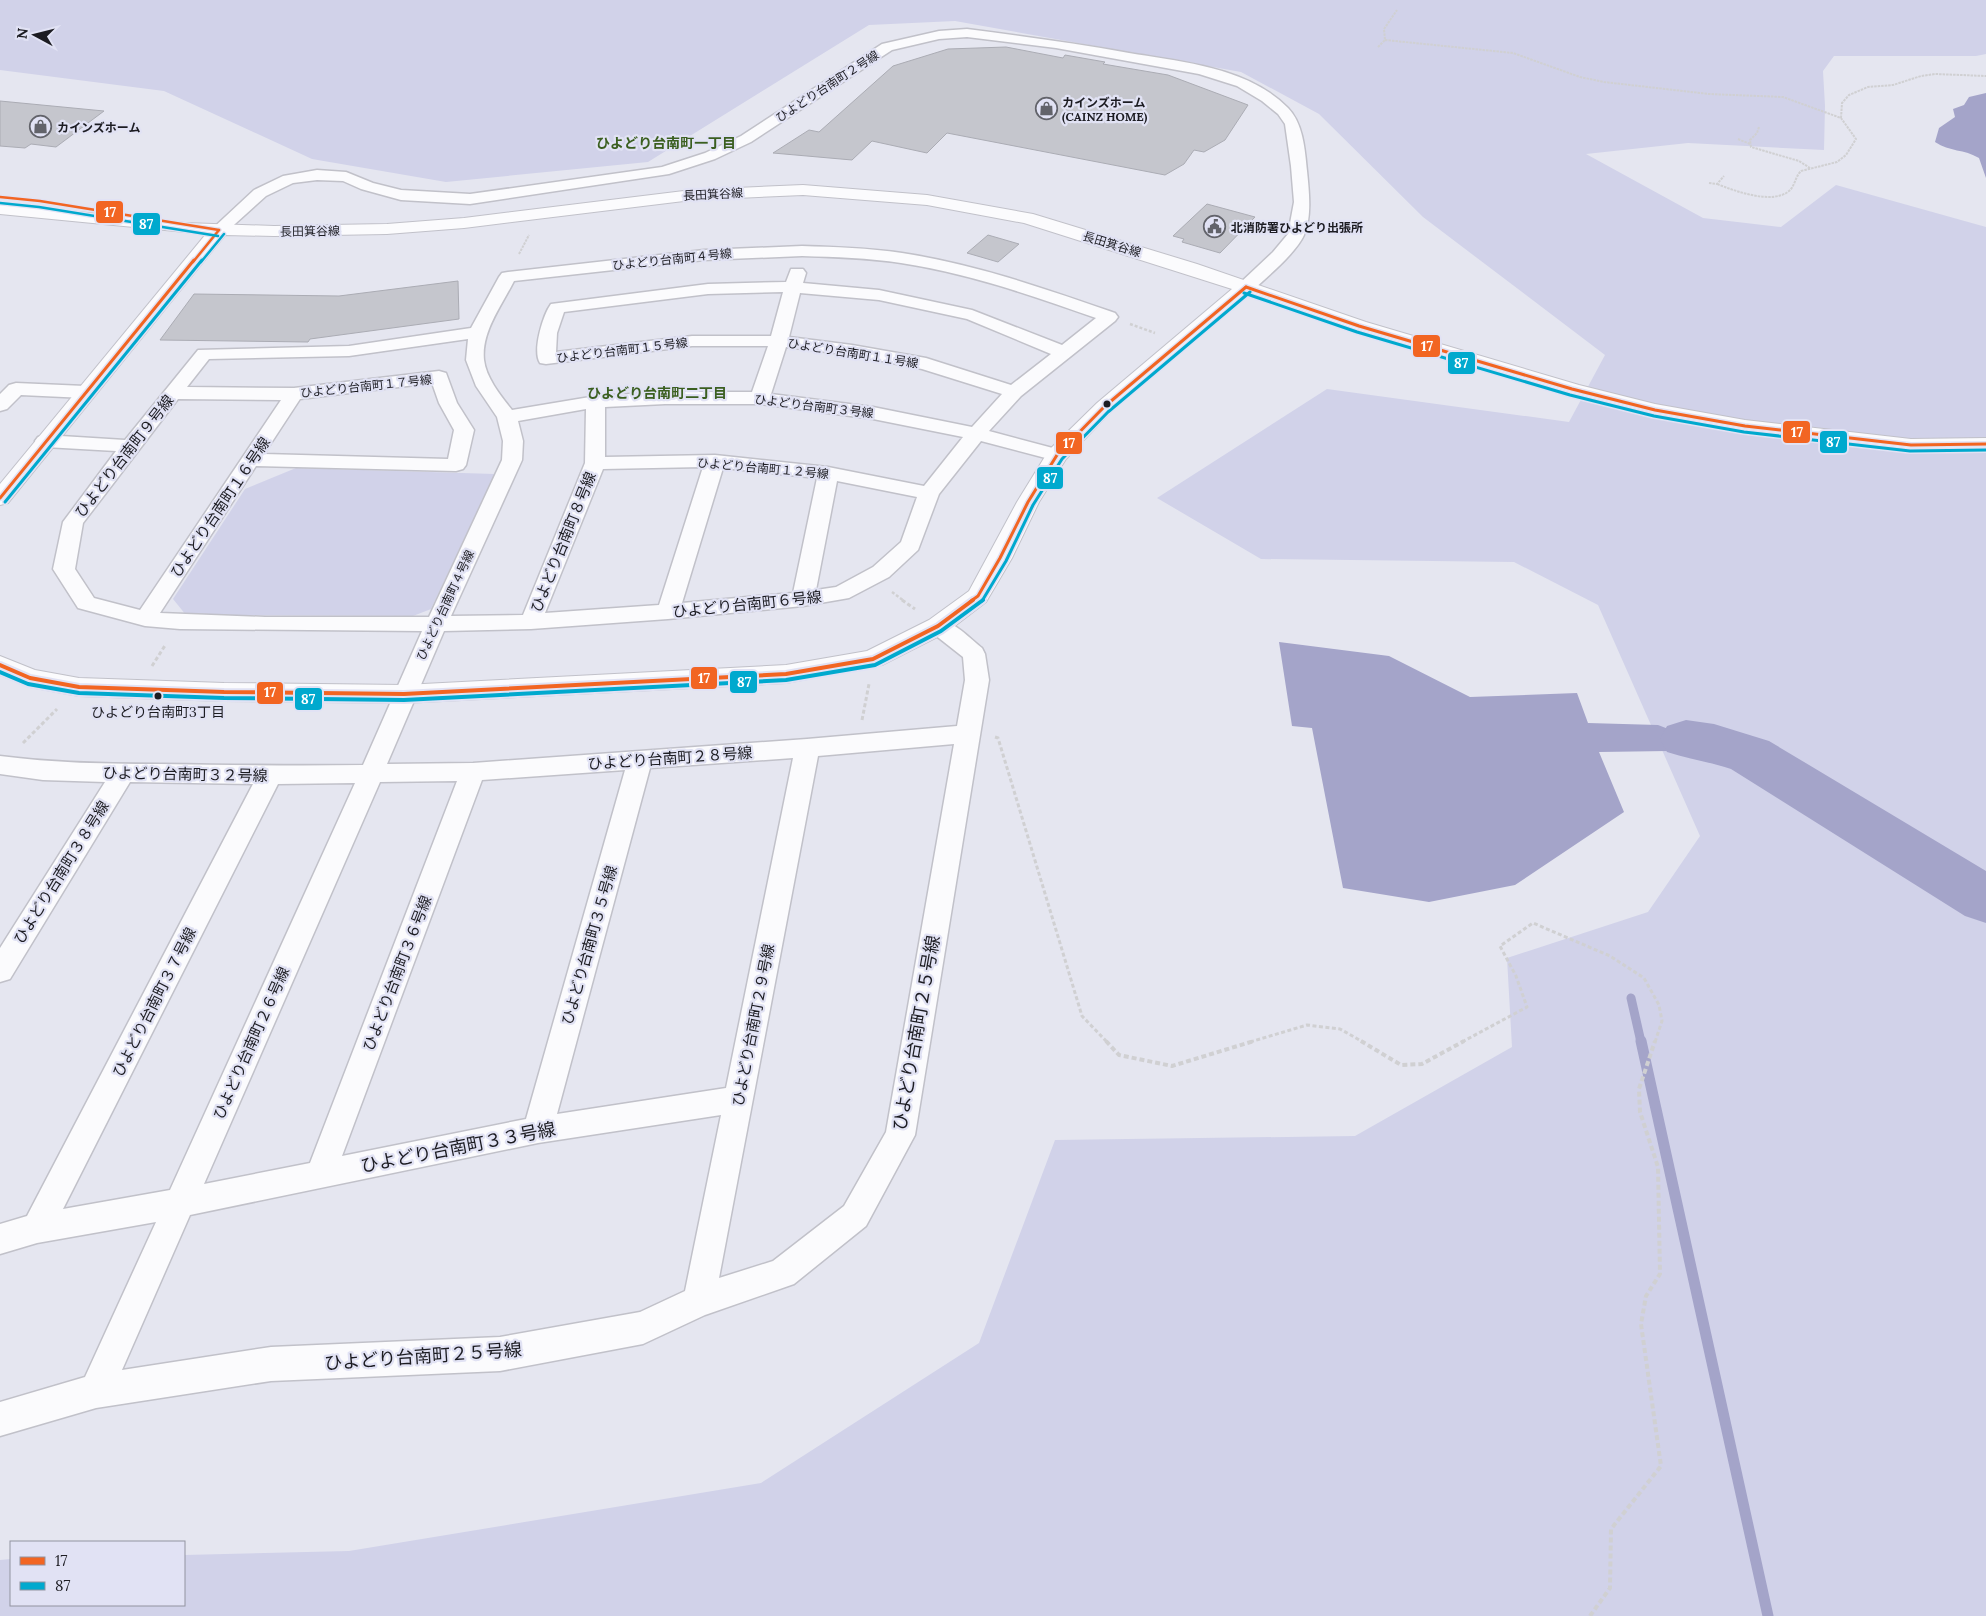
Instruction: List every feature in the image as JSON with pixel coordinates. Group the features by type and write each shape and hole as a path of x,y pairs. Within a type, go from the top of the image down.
{"street":[{"name":"ひよどり台南町２号線","path":"219,230 260,193 289,179 317,175 346,177 367,186 401,195 470,199 664,171 710,156 746,139 887,47 939,35 967,33 1056,44 1202,70 1242,83 1283,111 1292,124 1299,166 1302,202 1296,235 1279,256 1246,287"},
{"name":"長田箕谷線","path":"0,209 219,230 387,229 464,223 692,194 803,190 848,192 927,200 1027,218 1246,287 1359,326 1572,389 1655,410 1754,427 1912,445 1986,444"},
{"name":"長田箕谷線","path":"0,197 40,201 219,230"},
{"path":"0,498 219,230"},
{"path":"760,398 794,287 802,250"},
{"name":"ひよどり台南町４号線","path":"404,694 512,460 513,441 508,417 485,386 475,360 478,332 508,277 716,253 802,250 901,258 947,267 999,279 1108,317"},
{"path":"794,287 879,295 972,315 1062,352"},
{"name":"ひよどり台南町１５号線","path":"778,341 692,341 546,358 548,333 557,308 708,289 794,287"},
{"path":"0,665 30,678 79,687 404,694 786,674 873,659 938,626 978,596 1000,558 1028,502 1057,455 1104,407 1246,287"},
{"path":"976,434 1014,392 1108,317"},
{"name":"ひよどり台南町９号線","path":"436,624 265,624 180,622 145,619 86,604 64,569 73,522 130,446 204,354 349,351 478,332"},
{"name":"ひよどり台南町１１号線","path":"778,341 852,350 926,364 1014,392"},
{"name":"ひよどり台南町１７号線","path":"173,393 294,394 439,377 448,403 464,430 456,465 251,460"},
{"path":"0,404 16,389 85,392"},
{"name":"ひよどり台南町１６号線","path":"145,619 294,394"},
{"name":"ひよどり台南町３号線","path":"508,417 596,402 665,398 760,398 873,413 976,434 1057,455"},
{"name":"ひよどり台南町８号線","path":"531,622 595,464 596,402"},
{"name":"ひよどり台南町６号線","path":"436,624 531,622 668,612 802,599 841,593 881,572 911,545 929,494 976,434"},
{"path":"45,441 130,446"},
{"path":"668,612 715,461"},
{"name":"ひよどり台南町１２号線","path":"595,464 715,461 828,473 929,494"},
{"path":"802,599 828,473"},
{"name":"ひよどり台南町２５号線","path":"0,1419 96,1391 271,1364 500,1354 643,1328 699,1301 783,1273 855,1216 900,1134 977,680 974,654 938,626"},
{"name":"ひよどり台南町２６号線","path":"96,1391 371,774 404,694"},
{"name":"ひよどり台南町２８号線","path":"371,774 473,772 807,748 968,734"},
{"name":"ひよどり台南町２９号線","path":"699,1301 807,748"},
{"name":"ひよどり台南町３５号線","path":"538,1130 640,760"},
{"name":"ひよどり台南町３２号線","path":"0,765 43,771 123,774 371,774"},
{"name":"ひよどり台南町３６号線","path":"320,1174 473,772"},
{"name":"ひよどり台南町３８号線","path":"0,972 123,774"},
{"name":"ひよどり台南町３７号線","path":"37,1228 270,775"},
{"name":"ひよどり台南町３３号線","path":"0,1239 37,1228 180,1203 538,1130 738,1099"}],"path":[{"path":"1378,48 1385,40 1384,29 1396,10"},
{"path":"1385,40 1513,53 1580,77 1604,82 1709,94 1783,97 1841,118 1856,139 1847,155 1830,166 1801,171 1795,179 1791,190 1779,198 1765,198 1709,183"},
{"path":"1841,118 1842,103 1849,95 1868,87 1893,85 1921,76 1935,74 1986,76"},
{"path":"1750,144 1750,140 1757,133 1759,127"},
{"path":"1738,138 1750,144 1751,147 1799,161 1811,168"},
{"path":"1716,184 1724,176"},
{"path":"508,277 530,234"},
{"path":"1108,317 1181,343"},
{"path":"871,577 938,626"},
{"path":"137,689 180,622"},
{"path":"858,743 873,659"},
{"path":"0,765 79,687"},
{"path":"968,734 998,738 1082,1016 1119,1054 1172,1066 1307,1025 1340,1029 1401,1065 1422,1064 1526,1007 1516,976 1500,946 1533,922 1610,956 1644,978 1659,1005 1662,1021 1639,1089 1640,1112 1658,1167 1660,1274 1646,1296 1641,1324 1661,1466 1612,1529 1610,1588 1590,1616"}],"shaded area":[{"path":"0,0 1986,0 1986,54 1976,56 1834,56 1823,71 1825,106 1824,150 1688,143 1586,154 1703,218 1781,227 1836,185 1986,227 1986,1616 0,1616 0,1560 10,1559 10,1606 185,1606 185,1555 349,1551 761,1483 979,1343 1055,1140 1355,1136 1512,1047 1507,958 1648,912 1700,836 1598,605 1514,562 1261,559 1157,498 1327,389 1569,422 1605,355 1423,217 1319,114 1241,72 955,21 869,25 648,162 446,182 312,159 164,91 0,70"},
{"path":"296,468 495,474 431,609 413,616 186,615 173,599 245,489"}],"water":[{"path":"1986,93 1986,178 1979,158 1935,142 1939,128 1955,117 1953,109 1964,105 1969,97"},
{"path":"1279,642 1389,656 1470,697 1577,693 1588,723 1658,725 1684,735 1688,743 1668,751 1599,752 1624,812 1515,885 1429,902 1343,888 1312,728 1292,726"}],"building":[{"name":"カインズホーム (CAINZ HOME)","path":"1006,47 1063,58 1065,55 1105,62 1103,64 1168,75 1248,105 1225,140 1204,152 1194,150 1184,164 1165,175 947,133 927,153 872,141 852,160 773,153 809,130 819,132 893,66 948,49"},
{"name":"カインズホーム","path":"0,101 104,111 56,147 31,144 25,148 0,146"},
{"name":"北消防署ひよどり出張所","path":"1207,204 1255,217 1220,253 1182,242 1184,239 1173,236"},
{"path":"988,235 1019,244 998,262 967,253"},
{"path":"458,281 459,319 310,339 308,342 160,340 194,294 339,296"}],"waterway":[{"path":"1686,739 1714,743 1750,755 1986,900"},
{"path":"1631,998 1641,1042"},
{"path":"1641,1041 1768,1616"}],"transit line":[{"name":"17","path":"0,197 40,201 219,230"},
{"name":"87","path":"0,203 39,207 218,236"},
{"name":"17","path":"0,498 219,230"},
{"name":"87","path":"5,502 224,234"},
{"name":"17","path":"1246,287 1359,326 1572,389 1655,410 1745,426 1911,445 1986,444"},
{"name":"17","path":"0,665 30,678 79,687 224,692 404,694 786,674 873,659 938,626 978,596 1000,558 1028,502 1057,455 1104,407 1246,287"},
{"name":"87","path":"0,672 28,684 79,693 224,698 404,700 786,680 875,665 941,631 982,601 1006,561 1033,505 1062,459 1108,412 1250,292"},
{"name":"87","path":"1244,293 1357,332 1570,395 1654,416 1744,432 1910,451 1986,450"}],"place":[{"name":"カインズホーム (CAINZ HOME)","path":"1046,109"},
{"name":"カインズホーム","path":"41,127"},
{"name":"北消防署ひよどり出張所","path":"1215,227"},
{"name":"ひよどり台南町3丁目","path":"158,696"}],"district":[{"name":"ひよどり台南町一丁目","path":"666,143"},
{"name":"ひよどり台南町二丁目","path":"657,393"}]}
